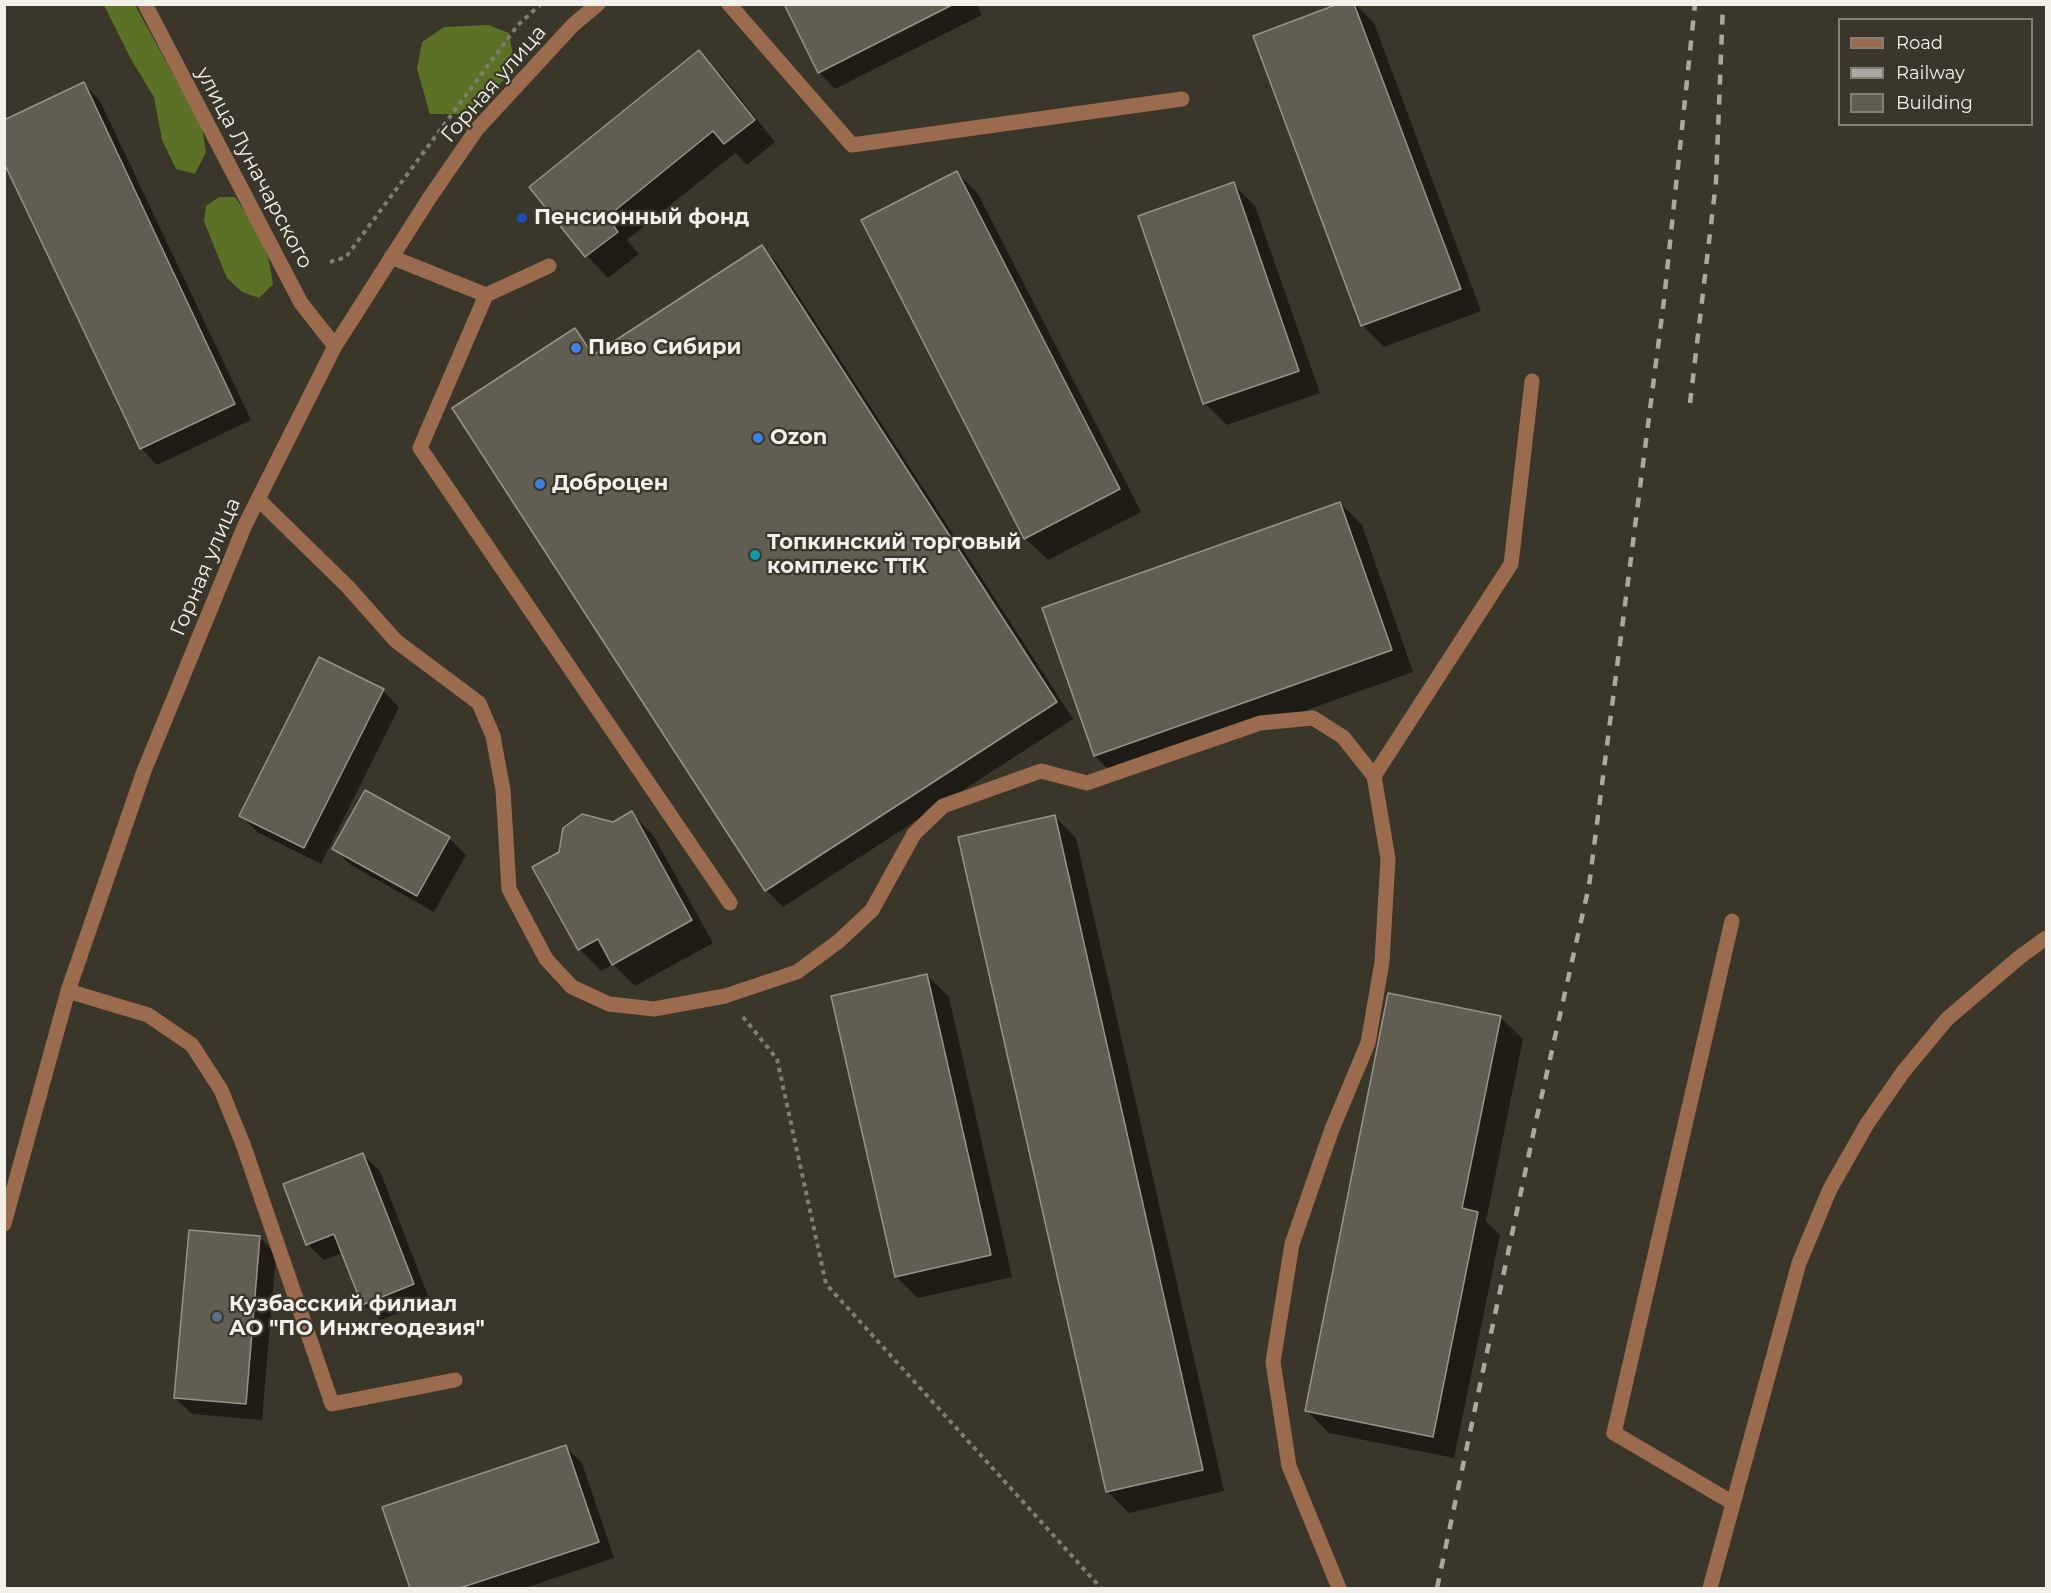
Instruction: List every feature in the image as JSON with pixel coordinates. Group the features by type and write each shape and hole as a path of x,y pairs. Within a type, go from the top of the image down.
{"street":[{"name":"улица Луначарского","path":"145,4 301,303 335,346"},
{"name":"Горная улица","path":"4,1224 68,990 144,771 258,499 335,346 391,257 477,129 573,25 598,4"},
{"path":"729,4 852,145 1182,99"},
{"path":"391,257 486,295"},
{"path":"549,266 486,295 420,448 730,903"},
{"path":"1374,776 1511,564 1532,381"},
{"path":"258,499 348,587 396,640 479,703 493,736 503,790 509,889 546,959 572,987 609,1004 654,1009 725,996 797,972 839,941 872,910 914,834 943,806 1041,771 1087,783 1260,723 1313,718 1343,737 1374,776 1388,859 1380,973 1368,1043 1332,1129 1292,1244 1273,1362 1290,1466 1339,1588"},
{"path":"1732,921 1614,1433 1732,1503"},
{"path":"1710,1588 1799,1263 1830,1189 1867,1124 1903,1072 1947,1019 2021,956 2046,938"},
{"path":"68,990 148,1015 192,1045 221,1090 243,1144 332,1404 455,1380"}],"path":[{"path":"330,262 346,257 518,25 541,4"},
{"path":"725,996 777,1059 826,1284 1101,1588"}],"green space":[{"path":"104,5 135,5 202,127 206,152 195,174 176,169 162,140 154,97 132,61"},
{"path":"488,25 509,33 513,55 506,78 467,114 430,114 417,69 422,42 444,27"},
{"path":"219,197 235,197 260,234 269,261 273,284 259,298 242,292 227,278 215,249 204,221 206,206"}],"building":[{"path":"784,4 954,4 818,73"},
{"path":"1338,4 1354,4 1461,289 1361,326 1253,36"},
{"path":"699,50 755,120 724,144 713,131 607,217 618,232 585,257 529,187"},
{"path":"84,82 235,404 140,449 4,163 4,120"},
{"path":"957,171 1120,489 1024,539 861,220"},
{"path":"1234,182 1299,371 1203,404 1138,216"},
{"name":"Топкинский торговый комплекс ТТК","path":"762,245 1057,702 765,891 452,408 575,328 593,355"},
{"path":"1340,502 1392,650 1094,756 1042,608"},
{"path":"319,657 384,689 304,848 239,816"},
{"path":"365,790 450,837 417,896 332,849"},
{"path":"632,811 692,920 612,965 598,939 578,950 532,867 559,852 563,828 582,814 613,822"},
{"path":"1055,815 1203,1470 1106,1492 958,837"},
{"path":"927,974 991,1255 895,1277 831,996"},
{"path":"1388,993 1501,1016 1462,1208 1478,1212 1433,1437 1305,1411"},
{"path":"363,1153 414,1284 362,1305 334,1234 306,1245 283,1184"},
{"name":"Кузбасский филиал АО \"ПО Инжгеодезия\"","path":"189,1230 260,1236 246,1404 174,1398"},
{"path":"566,1445 599,1542 460,1588 410,1588 382,1507"}],"railway":[{"path":"1437,1588 1536,1121 1589,886 1664,300 1695,4"},
{"path":"1690,403 1716,182 1723,4"}],"place":[{"name":"Пенсионный фонд","path":"522,218"},
{"name":"Пиво Сибири","path":"576,348"},
{"name":"Ozon","path":"758,438"},
{"name":"Доброцен","path":"540,484"},
{"name":"Топкинский торговый комплекс ТТК","path":"755,555"},
{"name":"Кузбасский филиал АО \"ПО Инжгеодезия\"","path":"217,1317"}]}
